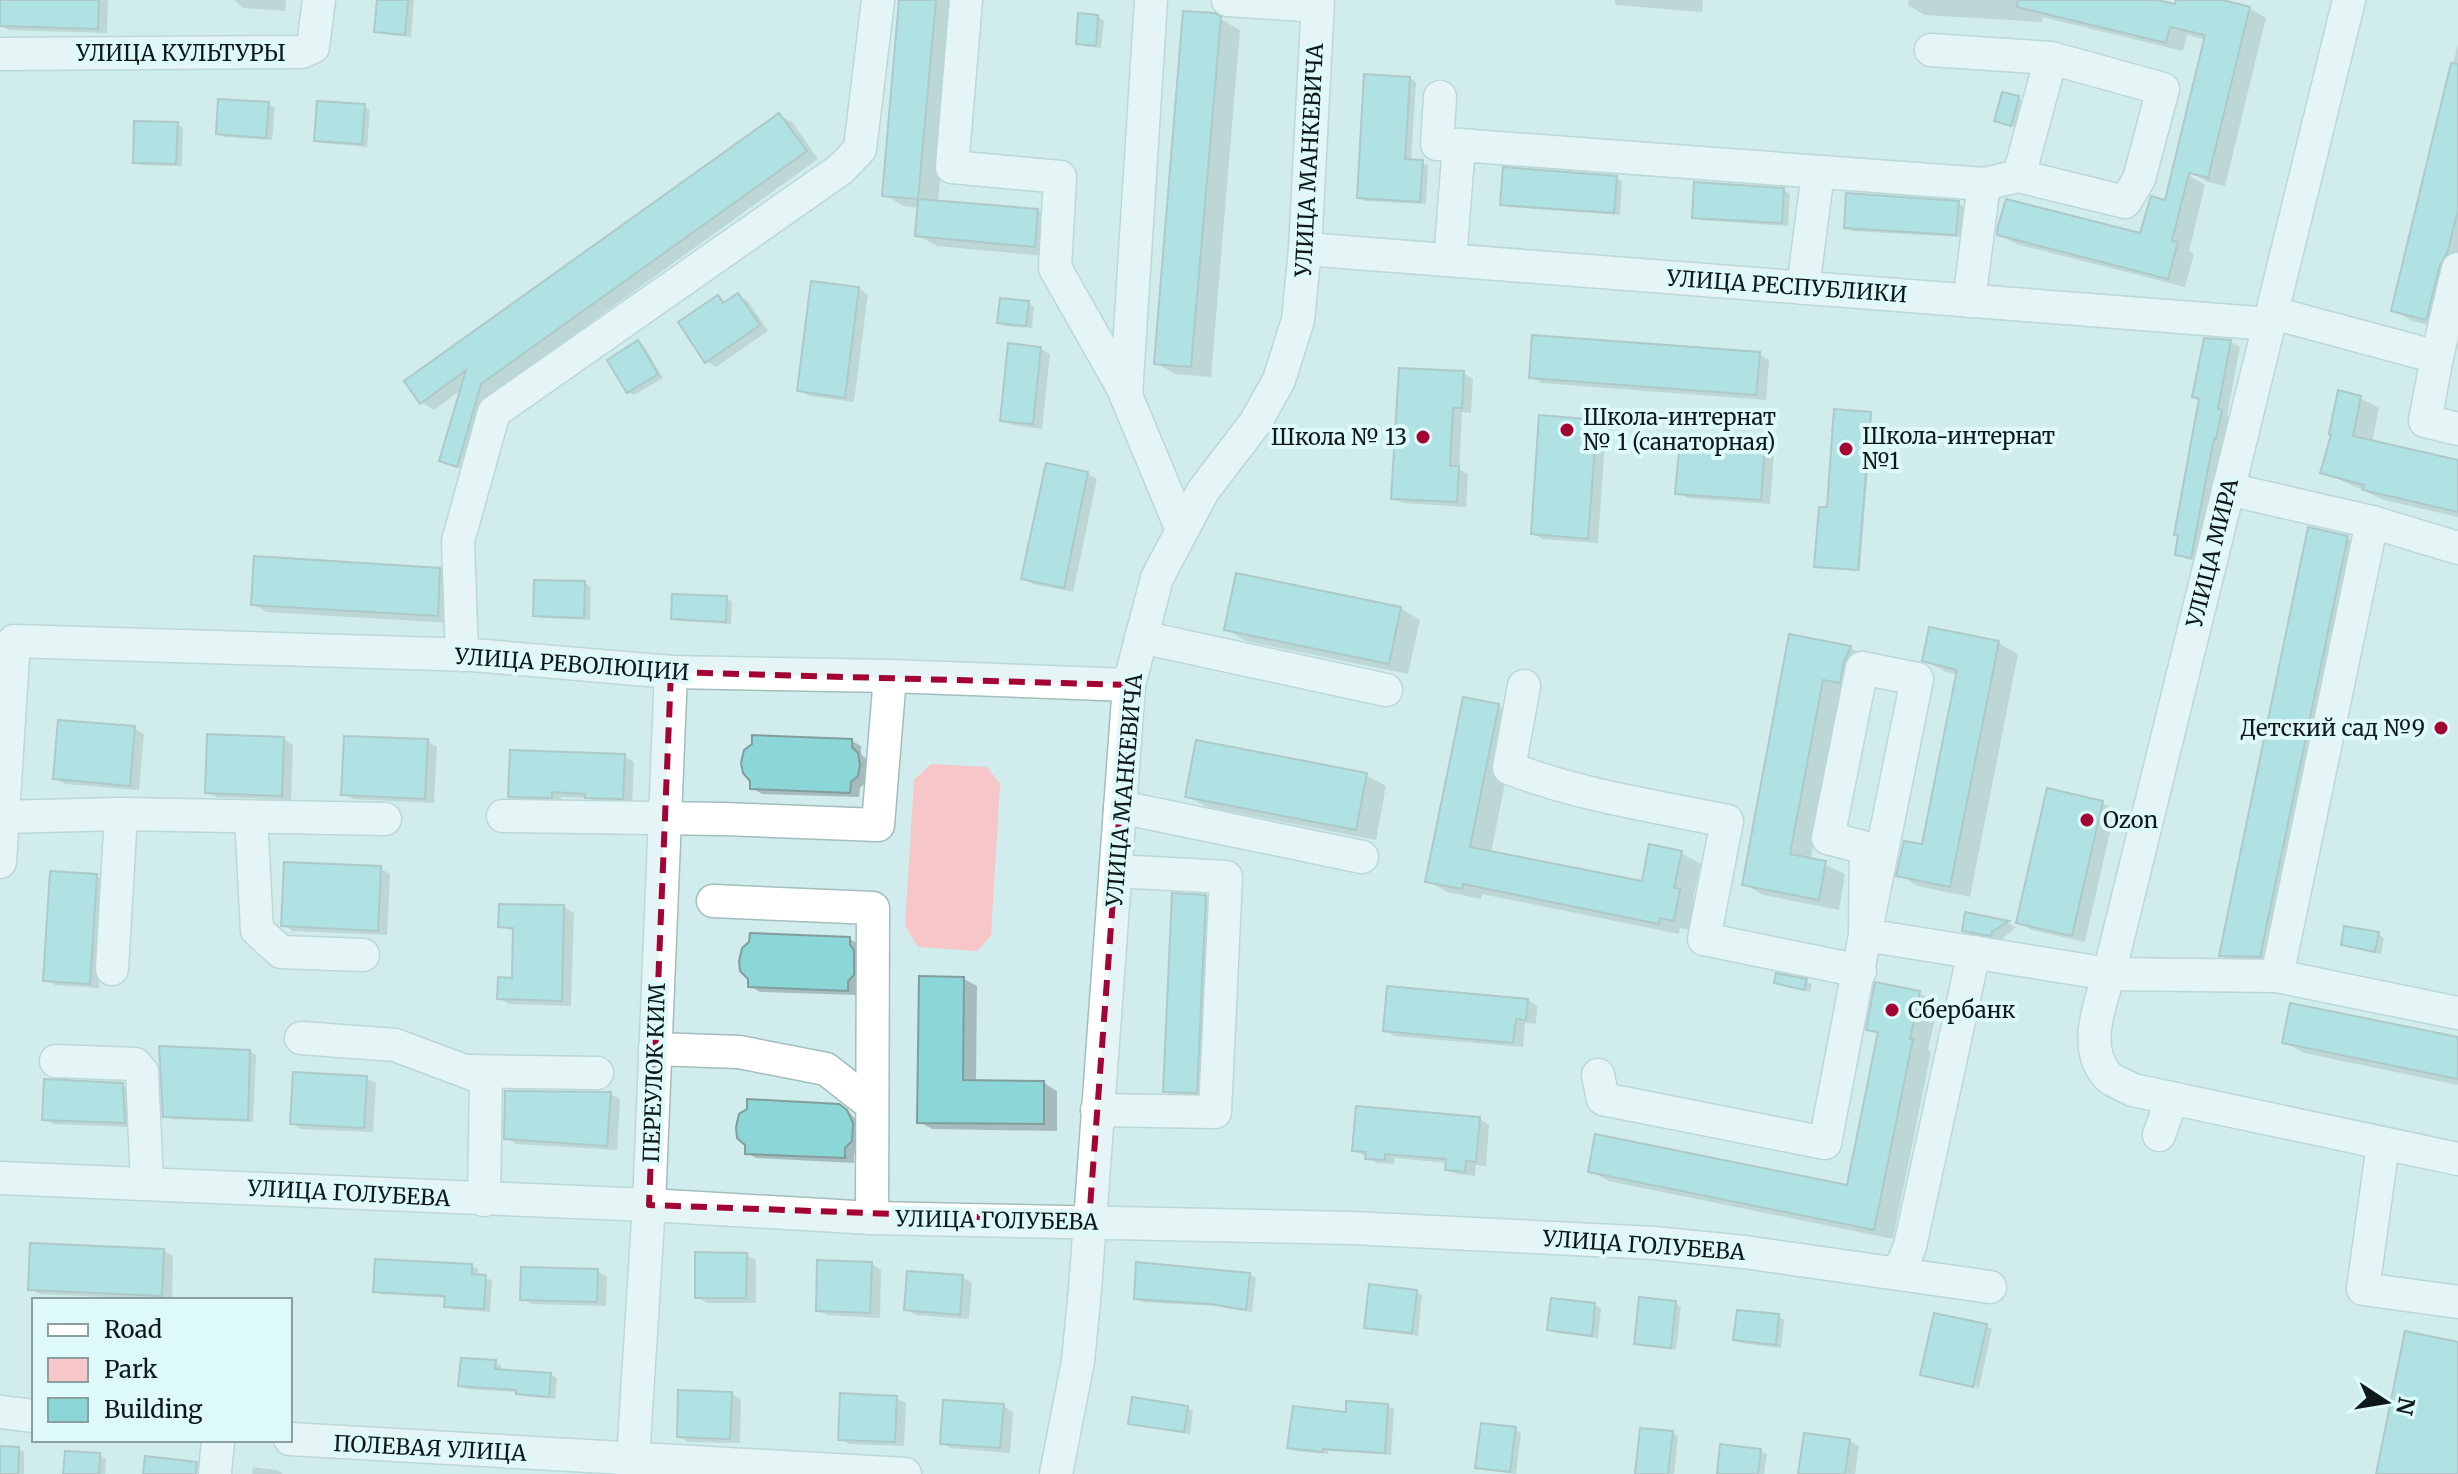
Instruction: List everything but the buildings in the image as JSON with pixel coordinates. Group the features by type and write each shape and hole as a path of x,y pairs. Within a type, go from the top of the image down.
{"street":[{"name":"УЛИЦА КУЛЬТУРЫ","path":"0,54 302,52 313,47 319,0"},
{"path":"462,655 458,541 494,412 841,169 860,149 878,0"},
{"path":"966,0 952,167 1060,177 1055,268 1126,396 1182,530"},
{"path":"1126,396 1151,0"},
{"path":"1228,0 1318,3"},
{"name":"УЛИЦА МИРА","path":"2172,1098 2133,1090 2106,1075 2096,1052 2095,1019 2109,974 2349,0"},
{"name":"УЛИЦА МАНКЕВИЧА","path":"1055,1474 1078,1361 1129,685 1157,578 1203,491 1255,423 1279,380 1298,320 1305,249 1318,3"},
{"path":"1440,97 1437,144 1984,184 2019,176 2125,202 2139,179 2163,89 2051,58 1931,50"},
{"path":"2019,176 2051,58"},
{"path":"1450,260 1459,145"},
{"path":"1803,288 1818,172"},
{"path":"1969,301 1984,184"},
{"name":"УЛИЦА РЕСПУБЛИКИ","path":"1305,249 1969,301 2271,318 2437,357"},
{"path":"2458,269 2425,421 2458,429"},
{"path":"2228,489 2372,522 2458,548"},
{"path":"2277,976 2372,522"},
{"path":"1141,637 1386,690"},
{"name":"УЛИЦА РЕВОЛЮЦИИ","path":"4,754 14,641 462,655 671,672 1129,685"},
{"path":"1598,1075 1603,1099 1613,1102 1825,1143 1917,679 1862,668 1828,838 1866,848 1865,935"},
{"name":"ПЕРЕУЛОК КИМ","path":"632,1467 649,1205 671,672"},
{"path":"503,816 666,817 878,825 890,676"},
{"path":"1524,686 1509,768 1534,778 1614,798 1727,821 1704,939 1860,971"},
{"path":"0,862 4,754"},
{"path":"1120,807 1362,857"},
{"path":"2,817 121,814 385,819"},
{"path":"112,969 121,814"},
{"path":"251,817 257,930 281,952 363,955"},
{"path":"1097,1110 1215,1112 1226,877 1116,871"},
{"path":"713,901 873,908 872,1218"},
{"path":"1865,935 2109,974 2277,976 2458,1013"},
{"path":"1895,1273 1910,1246 1974,952"},
{"path":"301,1038 395,1045 486,1079 484,1200"},
{"path":"655,1049 739,1052 826,1069 872,1105"},
{"path":"56,1061 135,1064 142,1072 147,1183"},
{"path":"467,1071 597,1073"},
{"path":"2159,1135 2172,1098 2458,1159"},
{"path":"2383,1144 2363,1289 2458,1302"},
{"name":"УЛИЦА ГОЛУБЕВА","path":"0,1178 649,1205 872,1218 1352,1228 1654,1243 1744,1252 1990,1287"},
{"path":"0,1412 32,1416"},
{"name":"ПОЛЕВАЯ УЛИЦА","path":"292,1439 632,1467 905,1474"},
{"path":"215,1474 218,1442"},
{"path":"1055,1474 1067,1474"}],"highlighted area":[{"path":"671,672 1129,685 1089,1221 649,1205"}],"green space":[{"path":"931,764 987,767 1000,784 991,936 977,951 918,947 905,926 914,780"}],"place":[{"name":"Школа-интернат № 1 (санаторная)","path":"1567,430"},
{"name":"Школа № 13","path":"1423,437"},
{"name":"Школа-интернат №1","path":"1846,449"},
{"name":"Детский сад №9","path":"2441,728"},
{"name":"Ozon","path":"2087,820"},
{"name":"Сбербанк","path":"1892,1010"}]}
